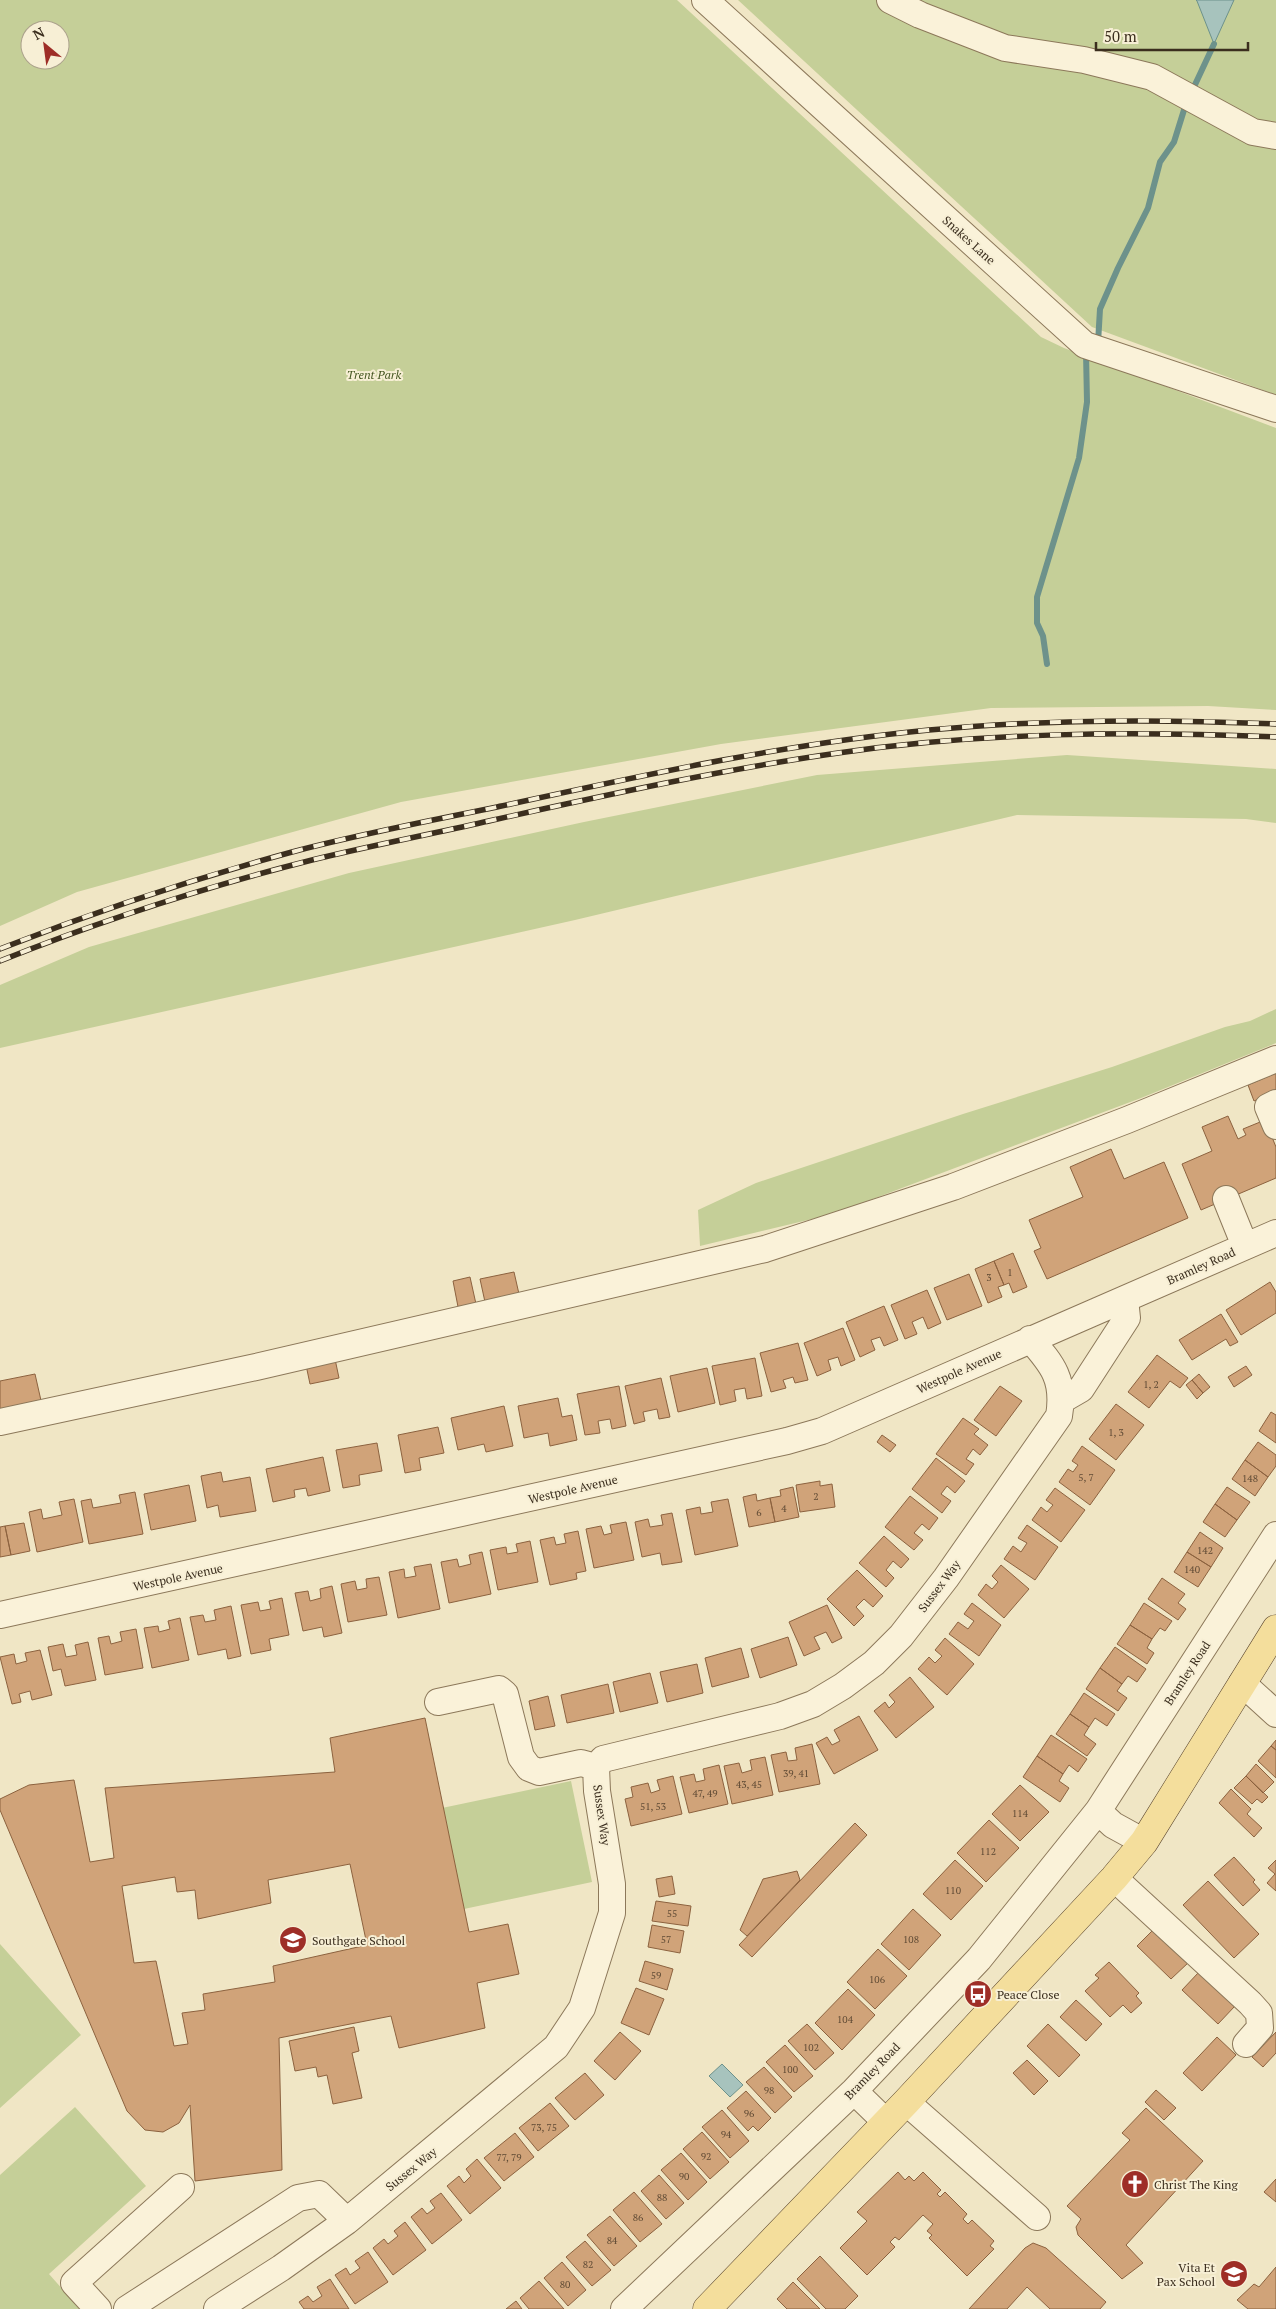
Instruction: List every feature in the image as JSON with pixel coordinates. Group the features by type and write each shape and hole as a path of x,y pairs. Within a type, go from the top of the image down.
{"main road":[{"path":"707,2309 906,2102 1114,1878 1144,1842 1276,1629"}],"street":[{"name":"Snakes Lane","path":"705,0 1085,345 1276,409"},
{"path":"890,0 920,15 1005,48 1084,60 1152,77 1253,132 1276,136"},
{"path":"0,1422 256,1367 765,1249 953,1187 1118,1124 1276,1059"},
{"path":"1276,1103 1268,1107 1276,1126"},
{"path":"1226,1199 1245,1246"},
{"name":"Bramley Road","path":"1125,1299 1276,1232"},
{"path":"1030,1339 1050,1362 1058,1378 1062,1400 1081,1390 1127,1318 1125,1299"},
{"name":"Westpole Avenue","path":"0,1615 787,1441 840,1423 1125,1299"},
{"name":"Sussex Way","path":"217,2309 281,2268 347,2222 556,2047 582,2008 612,1914 612,1884 597,1792 596,1767 603,1759 780,1716 813,1704 843,1686 874,1663 901,1636 946,1578 1059,1416 1062,1400"},
{"name":"Bramley Road","path":"624,2309 854,2090 979,1959 1098,1811 1276,1536"},
{"path":"1242,1683 1276,1714"},
{"path":"438,1702 499,1689 505,1694 521,1757 529,1768 538,1772 581,1763 596,1767"},
{"path":"1098,1811 1113,1825 1144,1842"},
{"path":"1114,1878 1250,2002 1259,2013 1260,2028 1246,2044"},
{"path":"854,2090 886,2122"},
{"path":"906,2102 1037,2217"},
{"path":"98,2309 74,2283 181,2187"},
{"path":"127,2309 298,2198 319,2194 347,2222"}],"green space":[{"name":"Trent Park","path":"0,0 677,0 1041,337 1064,348 1276,428 1276,710 1208,706 991,708 721,744 401,802 77,892 0,926"},
{"path":"738,0 1276,0 1276,395 1092,327"},
{"path":"1067,755 1276,769 1276,823 1246,819 1017,815 575,920 0,1048 0,985 89,947 349,873 584,822 817,775"},
{"path":"1276,1009 1276,1043 1141,1098 833,1214 700,1246 698,1210 756,1183 1112,1067 1225,1027 1250,1021"},
{"path":"571,1781 592,1882 464,1909 442,1808"},
{"path":"0,1944 81,2035 0,2108"},
{"path":"75,2107 146,2186 49,2274 80,2309 0,2309 0,2175"}],"water":[{"path":"1234,0 1214,44 1197,1"},
{"path":"722,2064 743,2085 730,2097 709,2076"}],"building":[{"path":"1276,1073 1276,1092 1254,1101 1248,1085"},
{"path":"1228,1116 1238,1139 1246,1135 1243,1129 1265,1120 1276,1147 1276,1178 1201,1210 1182,1164 1212,1151 1202,1127"},
{"path":"1111,1149 1124,1179 1164,1162 1188,1218 1047,1279 1034,1251 1041,1248 1029,1220 1083,1197 1070,1167"},
{"path":"1013,1253 1027,1287 1013,1293 1009,1283 1004,1285 994,1261"},
{"path":"994,1261 1004,1285 998,1287 1002,1297 988,1303 975,1269"},
{"path":"514,1272 519,1294 485,1302 480,1279"},
{"path":"969,1274 982,1306 947,1320 934,1288"},
{"path":"470,1277 478,1313 460,1317 453,1281"},
{"path":"1270,1282 1276,1292 1276,1313 1241,1335 1226,1310"},
{"path":"927,1290 941,1323 928,1329 923,1317 912,1322 917,1334 905,1339 891,1305"},
{"path":"884,1306 898,1340 884,1346 880,1337 871,1340 875,1350 860,1357 846,1322"},
{"path":"1221,1314 1238,1342 1230,1346 1226,1339 1192,1360 1179,1340"},
{"path":"843,1328 855,1360 841,1366 838,1357 828,1360 831,1370 817,1376 804,1343"},
{"path":"798,1343 808,1380 795,1383 793,1377 783,1380 786,1388 771,1392 760,1353"},
{"path":"1157,1355 1188,1378 1180,1388 1170,1381 1149,1408 1128,1392"},
{"path":"755,1358 762,1396 747,1399 745,1388 734,1390 736,1401 720,1405 712,1366"},
{"path":"335,1359 339,1378 310,1384 306,1365"},
{"path":"1246,1366 1252,1375 1234,1387 1228,1377"},
{"path":"707,1368 715,1403 678,1412 670,1376"},
{"path":"35,1374 42,1405 0,1414 0,1381"},
{"path":"1199,1374 1210,1387 1203,1393 1192,1380"},
{"path":"661,1378 670,1417 659,1419 657,1409 643,1412 645,1421 634,1424 625,1386"},
{"path":"1192,1380 1203,1393 1197,1399 1186,1385"},
{"path":"619,1386 626,1426 612,1429 610,1419 598,1421 600,1433 585,1435 577,1394"},
{"path":"1000,1386 1022,1401 996,1436 974,1420"},
{"path":"558,1398 562,1417 572,1415 577,1440 550,1446 548,1433 524,1438 518,1406"},
{"path":"1116,1404 1144,1425 1116,1460 1089,1439"},
{"path":"504,1406 513,1446 486,1452 484,1444 458,1450 451,1418"},
{"path":"1271,1412 1276,1415 1276,1443 1259,1431"},
{"path":"963,1418 979,1429 974,1434 988,1445 980,1455 973,1449 966,1459 974,1464 966,1475 936,1454"},
{"path":"438,1427 444,1453 419,1458 421,1470 405,1473 398,1435"},
{"path":"882,1435 896,1445 890,1452 877,1442"},
{"path":"1258,1442 1276,1455 1276,1466 1268,1477 1245,1460"},
{"path":"377,1443 382,1471 359,1475 360,1485 343,1488 336,1450"},
{"path":"1082,1446 1115,1470 1090,1505 1059,1482 1068,1469 1073,1472 1078,1465 1072,1461"},
{"path":"323,1457 330,1491 308,1496 306,1488 294,1490 295,1497 273,1502 266,1469"},
{"path":"936,1458 965,1481 955,1493 947,1486 941,1494 951,1501 942,1513 912,1489"},
{"path":"1245,1460 1268,1477 1255,1496 1232,1479"},
{"path":"221,1472 223,1482 250,1477 256,1511 220,1517 218,1505 207,1508 201,1476"},
{"path":"820,1481 820,1486 832,1484 835,1507 800,1512 796,1485"},
{"path":"189,1485 196,1521 151,1530 144,1494"},
{"path":"793,1487 799,1517 775,1522 770,1498 781,1496 780,1490"},
{"path":"1227,1487 1250,1502 1237,1520 1215,1504"},
{"path":"1055,1488 1085,1510 1061,1542 1032,1520 1041,1507 1047,1512 1053,1505 1046,1500"},
{"path":"135,1492 143,1534 89,1544 81,1501 91,1499 93,1508 121,1503 119,1495"},
{"path":"756,1494 757,1501 770,1498 775,1522 749,1527 743,1497"},
{"path":"910,1496 938,1518 929,1530 922,1524 914,1533 923,1540 914,1550 885,1527"},
{"path":"74,1499 83,1542 37,1552 29,1512 41,1509 43,1519 62,1515 59,1502"},
{"path":"728,1499 738,1546 695,1555 686,1510 700,1507 701,1514 713,1512 711,1502"},
{"path":"1215,1504 1237,1520 1225,1537 1203,1522"},
{"path":"672,1513 682,1562 662,1565 660,1553 642,1557 635,1522 648,1519 650,1527 663,1525 661,1515"},
{"path":"626,1522 634,1560 594,1568 586,1529 601,1526 604,1535 612,1533 610,1525"},
{"path":"24,1523 30,1551 11,1555 5,1526"},
{"path":"1027,1525 1058,1547 1035,1580 1004,1559 1013,1546 1021,1552 1027,1543 1018,1538"},
{"path":"5,1526 11,1555 0,1557 0,1527"},
{"path":"578,1531 586,1571 576,1573 577,1579 550,1585 540,1540 554,1537 556,1545 566,1543 564,1534"},
{"path":"1200,1532 1223,1548 1211,1567 1187,1552"},
{"path":"884,1536 909,1559 901,1568 893,1561 886,1570 894,1578 886,1587 859,1563"},
{"path":"530,1541 538,1582 498,1590 490,1550 506,1547 507,1554 518,1552 516,1544"},
{"path":"482,1552 491,1594 449,1603 441,1562 457,1559 459,1567 471,1564 469,1555"},
{"path":"1187,1552 1211,1567 1198,1587 1174,1572"},
{"path":"431,1564 440,1609 398,1618 389,1572 404,1569 405,1578 416,1576 414,1567"},
{"path":"1001,1565 1029,1589 1004,1618 978,1595 986,1584 992,1589 998,1582 992,1576"},
{"path":"857,1570 883,1596 873,1607 864,1599 856,1607 864,1616 854,1626 827,1599"},
{"path":"379,1577 387,1615 348,1622 341,1584 355,1581 357,1590 367,1588 366,1579"},
{"path":"1162,1578 1185,1594 1178,1603 1186,1609 1178,1620 1148,1599"},
{"path":"332,1586 342,1633 324,1637 322,1627 303,1631 295,1593 308,1591 310,1601 321,1598 320,1589"},
{"path":"282,1598 289,1635 269,1639 271,1650 251,1654 241,1605 258,1602 260,1611 271,1609 269,1601"},
{"path":"972,1603 1001,1625 979,1656 949,1634 958,1622 968,1629 974,1621 964,1614"},
{"path":"1144,1603 1172,1621 1165,1631 1160,1628 1152,1639 1130,1625"},
{"path":"827,1605 842,1638 832,1643 826,1632 814,1637 820,1649 804,1656 789,1622"},
{"path":"231,1606 241,1656 228,1659 226,1649 198,1655 190,1617 203,1615 205,1622 216,1620 214,1610"},
{"path":"180,1618 189,1660 152,1668 144,1628 158,1626 159,1632 170,1629 168,1621"},
{"path":"1130,1625 1152,1639 1147,1648 1154,1653 1147,1664 1117,1644"},
{"path":"136,1629 143,1668 105,1675 98,1638 109,1636 111,1644 122,1641 120,1632"},
{"path":"788,1637 797,1665 760,1678 751,1649"},
{"path":"945,1638 974,1664 947,1695 918,1669 929,1657 935,1663 942,1656 935,1650"},
{"path":"88,1642 96,1680 65,1686 61,1669 53,1671 48,1647 63,1644 66,1657 77,1655 75,1645"},
{"path":"1115,1647 1146,1669 1137,1682 1128,1676 1122,1684 1100,1668"},
{"path":"741,1648 749,1677 712,1687 705,1658"},
{"path":"40,1650 52,1695 32,1700 30,1691 19,1694 21,1702 12,1704 0,1657 14,1654 16,1664 27,1661 25,1653"},
{"path":"697,1664 703,1693 667,1702 660,1672"},
{"path":"1100,1668 1122,1684 1117,1691 1127,1698 1118,1711 1086,1689"},
{"path":"650,1673 658,1703 620,1712 613,1682"},
{"path":"910,1677 934,1707 896,1738 874,1711 885,1702 889,1708 895,1702 889,1695"},
{"path":"608,1684 614,1713 567,1723 561,1695"},
{"path":"1084,1693 1115,1714 1107,1726 1095,1718 1089,1727 1070,1714"},
{"path":"548,1696 555,1726 535,1730 529,1701"},
{"path":"1070,1714 1089,1727 1084,1735 1096,1744 1087,1756 1056,1734"},
{"path":"859,1716 878,1750 834,1774 816,1743 827,1737 832,1745 840,1741 834,1730"},
{"path":"425,1718 469,1932 508,1924 519,1974 477,1983 485,2028 399,2048 391,2016 279,2038 282,2170 195,2181 190,2105 179,2123 163,2132 145,2130 127,2111 0,1810 0,1799 29,1785 74,1780 90,1862 114,1858 105,1788 335,1772 330,1738","holes":["350,1864 367,1945 273,1966 275,1982 203,1994 205,2010 182,2013 188,2044 174,2046 156,1961 134,1963 122,1886 175,1877 177,1892 195,1890 198,1919 271,1903 268,1880"]},
{"path":"1051,1735 1087,1759 1078,1772 1069,1765 1063,1774 1037,1756"},
{"path":"1276,1740 1276,1750 1271,1746"},
{"path":"812,1744 820,1784 779,1792 771,1755 786,1752 788,1761 797,1760 795,1748"},
{"path":"1271,1746 1276,1750 1276,1778 1258,1761"},
{"path":"1037,1756 1063,1774 1059,1781 1069,1788 1060,1802 1023,1777"},
{"path":"765,1757 773,1795 732,1804 724,1766 739,1763 742,1773 752,1770 750,1760"},
{"path":"1256,1764 1274,1782 1263,1793 1246,1776"},
{"path":"719,1765 728,1804 689,1813 680,1777 694,1774 696,1782 705,1780 703,1769"},
{"path":"673,1776 682,1814 631,1826 625,1799 633,1797 631,1787 648,1783 651,1793 660,1790 657,1780"},
{"path":"1246,1776 1268,1797 1262,1803 1257,1799 1252,1804 1234,1788"},
{"path":"1020,1785 1049,1812 1020,1841 992,1814"},
{"path":"1231,1789 1251,1809 1247,1814 1262,1828 1254,1837 1219,1803"},
{"path":"989,1820 1019,1848 986,1882 957,1853"},
{"path":"855,1823 867,1835 752,1957 739,1945"},
{"path":"1234,1857 1255,1880 1253,1882 1260,1890 1243,1906 1214,1875"},
{"path":"955,1860 983,1886 951,1920 923,1894"},
{"path":"1276,1860 1276,1891 1267,1883 1275,1874 1268,1868"},
{"path":"797,1871 800,1880 747,1936 740,1930 763,1879"},
{"path":"672,1876 675,1894 659,1897 656,1879"},
{"path":"1208,1881 1259,1934 1234,1958 1183,1905"},
{"path":"656,1901 691,1906 688,1926 652,1921"},
{"path":"913,1909 941,1935 909,1970 881,1944"},
{"path":"652,1925 684,1931 680,1953 648,1947"},
{"path":"1154,1929 1189,1962 1171,1979 1137,1946"},
{"path":"878,1949 907,1976 875,2009 847,1982"},
{"path":"645,1961 673,1969 667,1990 639,1981"},
{"path":"1109,1962 1139,1993 1136,1996 1142,2003 1131,2013 1123,2005 1110,2017 1085,1991 1099,1978 1095,1975"},
{"path":"1199,1972 1235,2006 1218,2024 1182,1990"},
{"path":"636,1988 664,1999 649,2035 621,2023"},
{"path":"848,1989 875,2015 842,2050 815,2023"},
{"path":"1076,2000 1102,2024 1086,2041 1060,2017"},
{"path":"807,2024 834,2053 815,2070 788,2041"},
{"path":"1048,2024 1080,2055 1059,2077 1027,2046"},
{"path":"354,2027 359,2051 352,2053 362,2098 333,2104 327,2075 318,2077 316,2067 295,2071 289,2041"},
{"path":"620,2032 641,2051 615,2080 594,2061"},
{"path":"1276,2032 1276,2053 1263,2067 1252,2057"},
{"path":"1217,2037 1236,2055 1202,2091 1183,2073"},
{"path":"785,2045 813,2076 794,2092 766,2062"},
{"path":"1027,2060 1048,2081 1034,2095 1013,2073"},
{"path":"764,2067 792,2097 775,2113 746,2082"},
{"path":"585,2073 604,2095 575,2120 555,2098"},
{"path":"1156,2090 1176,2108 1164,2120 1145,2102"},
{"path":"746,2091 771,2118 758,2131 753,2126 748,2131 727,2108"},
{"path":"550,2103 569,2126 538,2151 519,2128"},
{"name":"Christ The King","path":"1146,2108 1203,2161 1126,2245 1143,2263 1122,2279 1078,2235 1076,2227 1081,2219 1067,2206 1130,2140 1122,2133"},
{"path":"722,2110 749,2141 730,2158 702,2127"},
{"path":"702,2132 729,2162 710,2179 683,2149"},
{"path":"515,2133 534,2157 504,2181 484,2158"},
{"path":"681,2153 707,2182 688,2200 661,2170"},
{"path":"477,2159 501,2188 470,2214 447,2186 459,2176 464,2183 471,2176 466,2169"},
{"path":"898,2172 905,2180 909,2176 914,2181 923,2172 941,2190 937,2194 940,2197 945,2192 967,2214 963,2219 968,2224 972,2220 994,2241 990,2246 994,2249 967,2276 929,2238 932,2235 927,2231 933,2224 923,2215 899,2240 895,2237 890,2242 895,2247 867,2275 840,2248 867,2221 857,2212"},
{"path":"659,2175 684,2203 666,2219 641,2191"},
{"path":"1276,2179 1276,2202 1264,2192"},
{"path":"634,2192 662,2224 640,2242 613,2210"},
{"path":"441,2193 462,2220 432,2244 411,2217 422,2208 427,2214 435,2208 430,2201"},
{"path":"610,2216 637,2246 614,2266 587,2235"},
{"path":"405,2222 426,2250 393,2275 373,2248 384,2239 388,2244 398,2236 394,2231"},
{"path":"585,2241 611,2270 592,2286 566,2257"},
{"path":"1033,2243 1046,2248 1106,2302 1100,2309 1050,2309 1027,2287 1007,2309 969,2309 1025,2248"},
{"path":"368,2252 388,2282 355,2304 335,2275 346,2268 350,2275 360,2268 355,2261"},
{"path":"820,2256 858,2296 845,2309 826,2309 797,2279"},
{"path":"562,2262 586,2290 568,2306 544,2278"},
{"path":"1276,2267 1276,2309 1248,2309 1237,2300 1254,2284 1259,2287"},
{"path":"330,2279 349,2309 304,2309 299,2302 308,2296 313,2302 322,2296 317,2287"},
{"path":"539,2281 564,2309 529,2309 520,2298"},
{"path":"793,2282 820,2309 787,2309 777,2299"},
{"path":"516,2301 522,2309 506,2309"}],"waterway":[{"path":"1193,89 1214,44"},
{"path":"1098,343 1100,309 1148,208 1160,162 1174,142 1184,110"},
{"path":"1047,664 1043,636 1037,623 1037,597 1079,458 1087,402 1086,352"}],"railway":[{"path":"0,949 145,896 318,845 604,784 766,752 874,736 972,726 1146,721 1276,724"},
{"path":"0,961 154,905 232,881 312,860 616,793 749,767 892,746 1002,737 1112,734 1276,737"}],"place":[{"name":"Southgate School","path":"293,1940"},
{"name":"Peace Close","path":"978,1994"},
{"name":"Christ The King","path":"1135,2184"},
{"name":"Vita Et Pax School","path":"1234,2274"}]}
